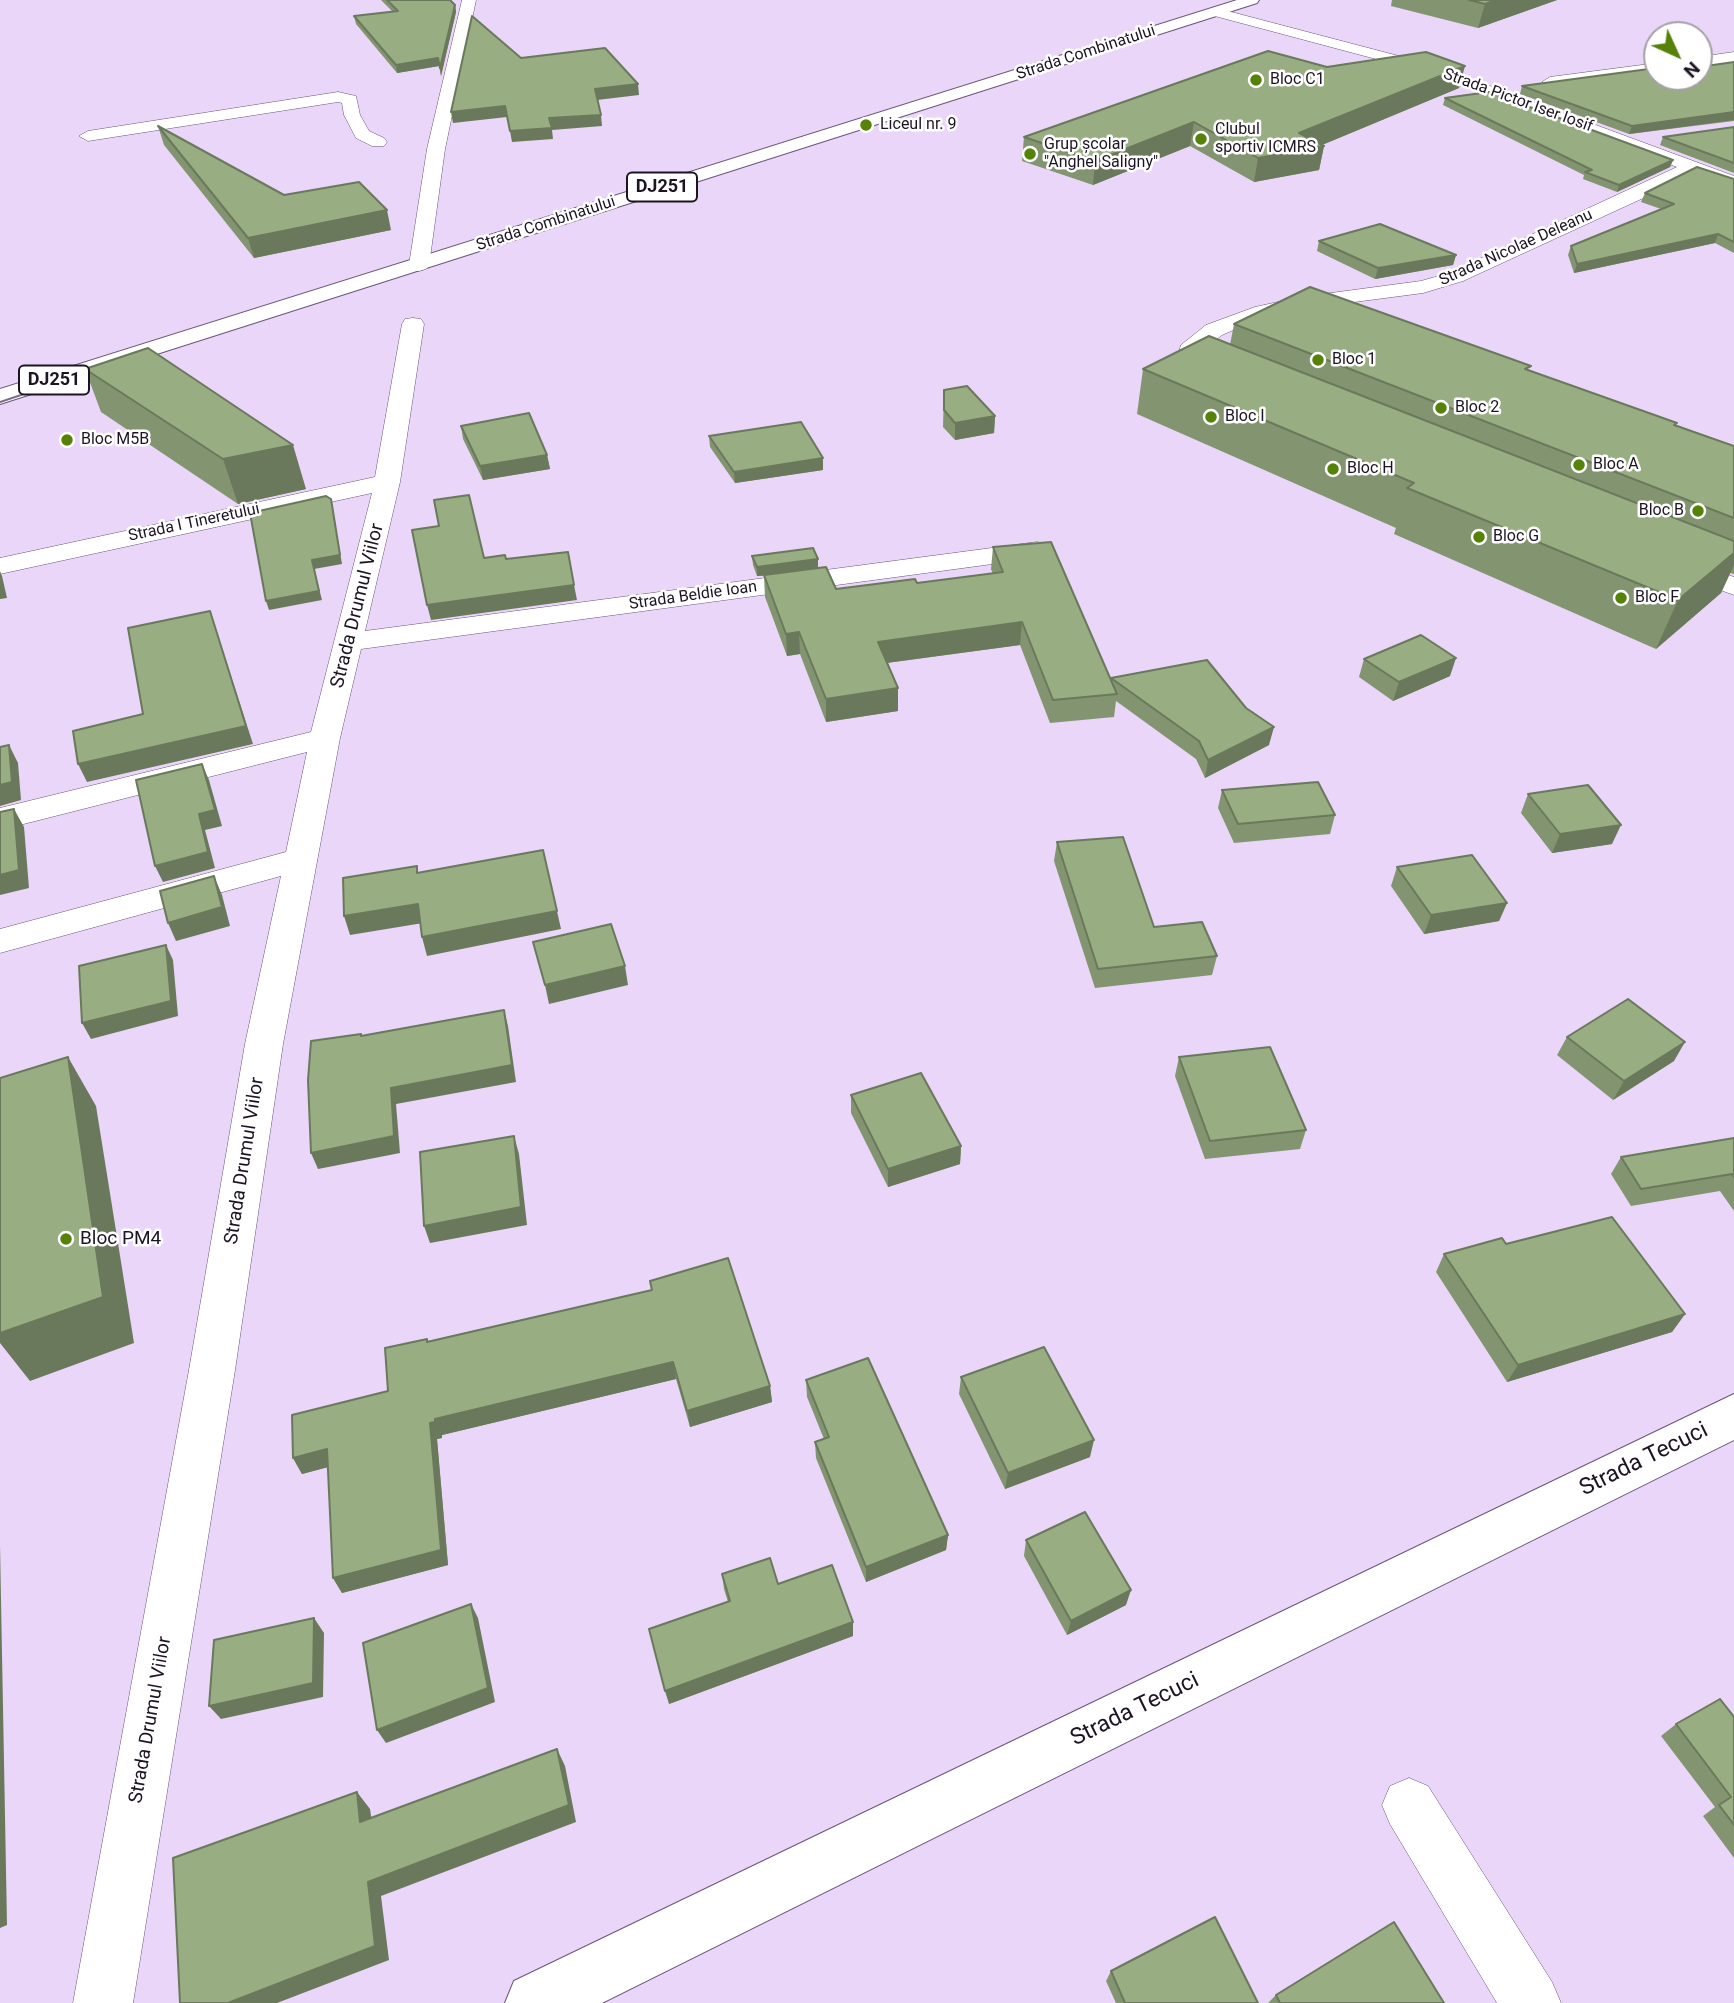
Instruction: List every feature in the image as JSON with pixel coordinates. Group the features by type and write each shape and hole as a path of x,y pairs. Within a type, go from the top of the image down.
{"main road":[{"name":"Strada Combinatului","path":"0,397 1252,0"},
{"name":"Strada Tecuci","path":"536,2003 1734,1416"}],"street":[{"path":"419,265 436,149 469,0"},
{"name":"Strada Pictor Iser Iosif","path":"1216,12 1402,60 1734,182"},
{"path":"1713,60 1734,57"},
{"path":"1490,91 1643,70"},
{"path":"88,136 338,97 350,100 352,114 362,134 378,142"},
{"path":"1629,142 1668,137"},
{"name":"Strada Nicolae Deleanu","path":"1235,382 1197,367 1188,358 1189,350 1214,330 1255,313 1301,303 1423,287 1456,277 1670,180 1691,166"},
{"name":"Strada Drumul Viilor","path":"103,2003 210,1384 264,1044 325,738 387,482 413,324"},
{"name":"Strada I Tineretului","path":"0,566 387,482"},
{"name":"Strada Beldie Ioan","path":"349,642 1037,550"},
{"path":"1659,557 1734,587"},
{"path":"0,820 325,738"},
{"path":"0,941 301,859"},
{"path":"1409,1805 1531,2003"}],"building":[{"path":"387,0 450,0 455,5 440,68 438,58 396,65 354,16 398,11"},
{"path":"1469,0 1496,0 1485,4"},
{"path":"472,16 521,58 605,48 638,84 595,89 601,115 549,118 552,128 510,131 505,106 451,112"},
{"path":"1268,51 1327,67 1426,52 1465,66 1299,133 1324,146 1258,158 1194,122 1095,161 1024,137"},
{"path":"1734,62 1734,112 1632,126 1522,86 1643,70 1643,91 1713,91 1713,65"},
{"path":"1489,92 1673,160 1619,185 1585,172 1592,170 1445,98"},
{"path":"158,126 284,195 359,182 387,210 248,238"},
{"path":"1734,127 1734,163 1663,137"},
{"path":"1697,167 1734,179 1734,242 1718,234 1577,264 1571,246 1674,204 1645,193"},
{"path":"1380,224 1456,255 1378,268 1319,241"},
{"path":"1310,287 1531,366 1525,369 1734,446 1734,518 1234,324"},
{"path":"1209,336 1734,541 1734,553 1678,600 1407,488 1414,483 1143,369"},
{"path":"148,348 293,445 223,459 85,369"},
{"path":"967,386 995,416 955,423 944,410 944,390"},
{"path":"529,413 547,455 480,466 461,426"},
{"path":"801,422 823,458 734,472 709,436"},
{"path":"469,495 484,558 505,555 506,559 568,552 574,585 427,605 412,530 439,526 434,500"},
{"path":"326,496 331,499 340,555 312,560 319,591 266,601 250,513"},
{"path":"1051,542 1117,694 1053,700 1022,622 878,642 898,688 826,699 799,632 786,634 764,575 826,567 836,589 915,579 917,583 1003,572 993,547"},
{"path":"813,548 818,559 757,567 752,556"},
{"path":"210,611 246,726 78,764 73,731 143,714 128,628"},
{"path":"1421,635 1456,658 1399,682 1364,659"},
{"path":"1207,660 1246,708 1274,727 1208,760 1199,741 1111,678"},
{"path":"9,745 12,782 0,785 0,747"},
{"path":"202,764 215,810 199,814 208,852 155,866 136,780"},
{"path":"1318,782 1335,815 1238,824 1222,790"},
{"path":"1588,785 1621,825 1560,834 1528,794"},
{"path":"14,809 19,870 0,875 0,812"},
{"path":"1123,837 1154,927 1202,922 1217,956 1098,969 1057,842"},
{"path":"543,850 557,911 422,937 418,904 344,916 343,878 417,866 417,873"},
{"path":"1472,855 1507,903 1431,915 1397,867"},
{"path":"214,876 222,907 168,923 160,891"},
{"path":"611,924 625,966 545,985 533,942"},
{"path":"166,945 171,1001 82,1023 79,966"},
{"path":"1628,999 1685,1042 1624,1081 1567,1037"},
{"path":"504,1010 512,1065 391,1088 394,1136 311,1153 308,1080 311,1041 361,1036"},
{"path":"1270,1047 1306,1130 1210,1141 1179,1057"},
{"path":"68,1057 103,1297 0,1333 0,1078"},
{"path":"921,1073 961,1146 888,1169 851,1095"},
{"path":"514,1136 521,1207 424,1226 420,1152"},
{"path":"1734,1138 1734,1177 1732,1174 1641,1189 1621,1157"},
{"path":"1612,1217 1685,1314 1518,1365 1444,1254 1502,1238 1506,1244"},
{"path":"728,1258 770,1386 687,1411 673,1362 435,1419 435,1422 430,1423 441,1550 333,1578 327,1449 293,1458 292,1415 388,1391 385,1348 427,1339 427,1342 652,1290 650,1281"},
{"path":"1044,1347 1094,1440 1008,1473 961,1377"},
{"path":"868,1358 948,1535 866,1567 815,1442 829,1437 806,1380"},
{"path":"1085,1512 1131,1590 1071,1621 1026,1540"},
{"path":"770,1558 778,1584 832,1565 853,1622 665,1691 649,1629 730,1601 722,1574"},
{"path":"471,1604 488,1688 377,1730 363,1643"},
{"path":"314,1618 313,1683 209,1706 214,1640"},
{"path":"1720,1699 1734,1717 1734,1825 1719,1805 1731,1797 1676,1724"},
{"path":"557,1749 569,1805 368,1882 375,1946 228,2003 180,2003 173,1858 357,1792 360,1822"},
{"path":"1215,1917 1258,2003 1125,2003 1111,1971"},
{"path":"1394,1922 1444,2003 1280,2003 1276,1995"}],"tram line":[{"path":"0,402 30,392"}],"place":[{"name":"Bloc C1","path":"1256,80"},
{"name":"Liceul nr. 9","path":"866,125"},
{"name":"Clubul sportiv ICMRS","path":"1201,139"},
{"name":"Grup școlar \"Anghel Saligny\"","path":"1030,154"},
{"name":"Bloc 1","path":"1318,360"},
{"name":"Bloc 2","path":"1441,408"},
{"name":"Bloc I","path":"1211,417"},
{"name":"Bloc M5B","path":"67,440"},
{"name":"Bloc A","path":"1579,465"},
{"name":"Bloc H","path":"1333,469"},
{"name":"Bloc B","path":"1698,511"},
{"name":"Bloc G","path":"1479,537"},
{"name":"Bloc F","path":"1621,598"},
{"name":"Bloc PM4","path":"66,1239"}]}
